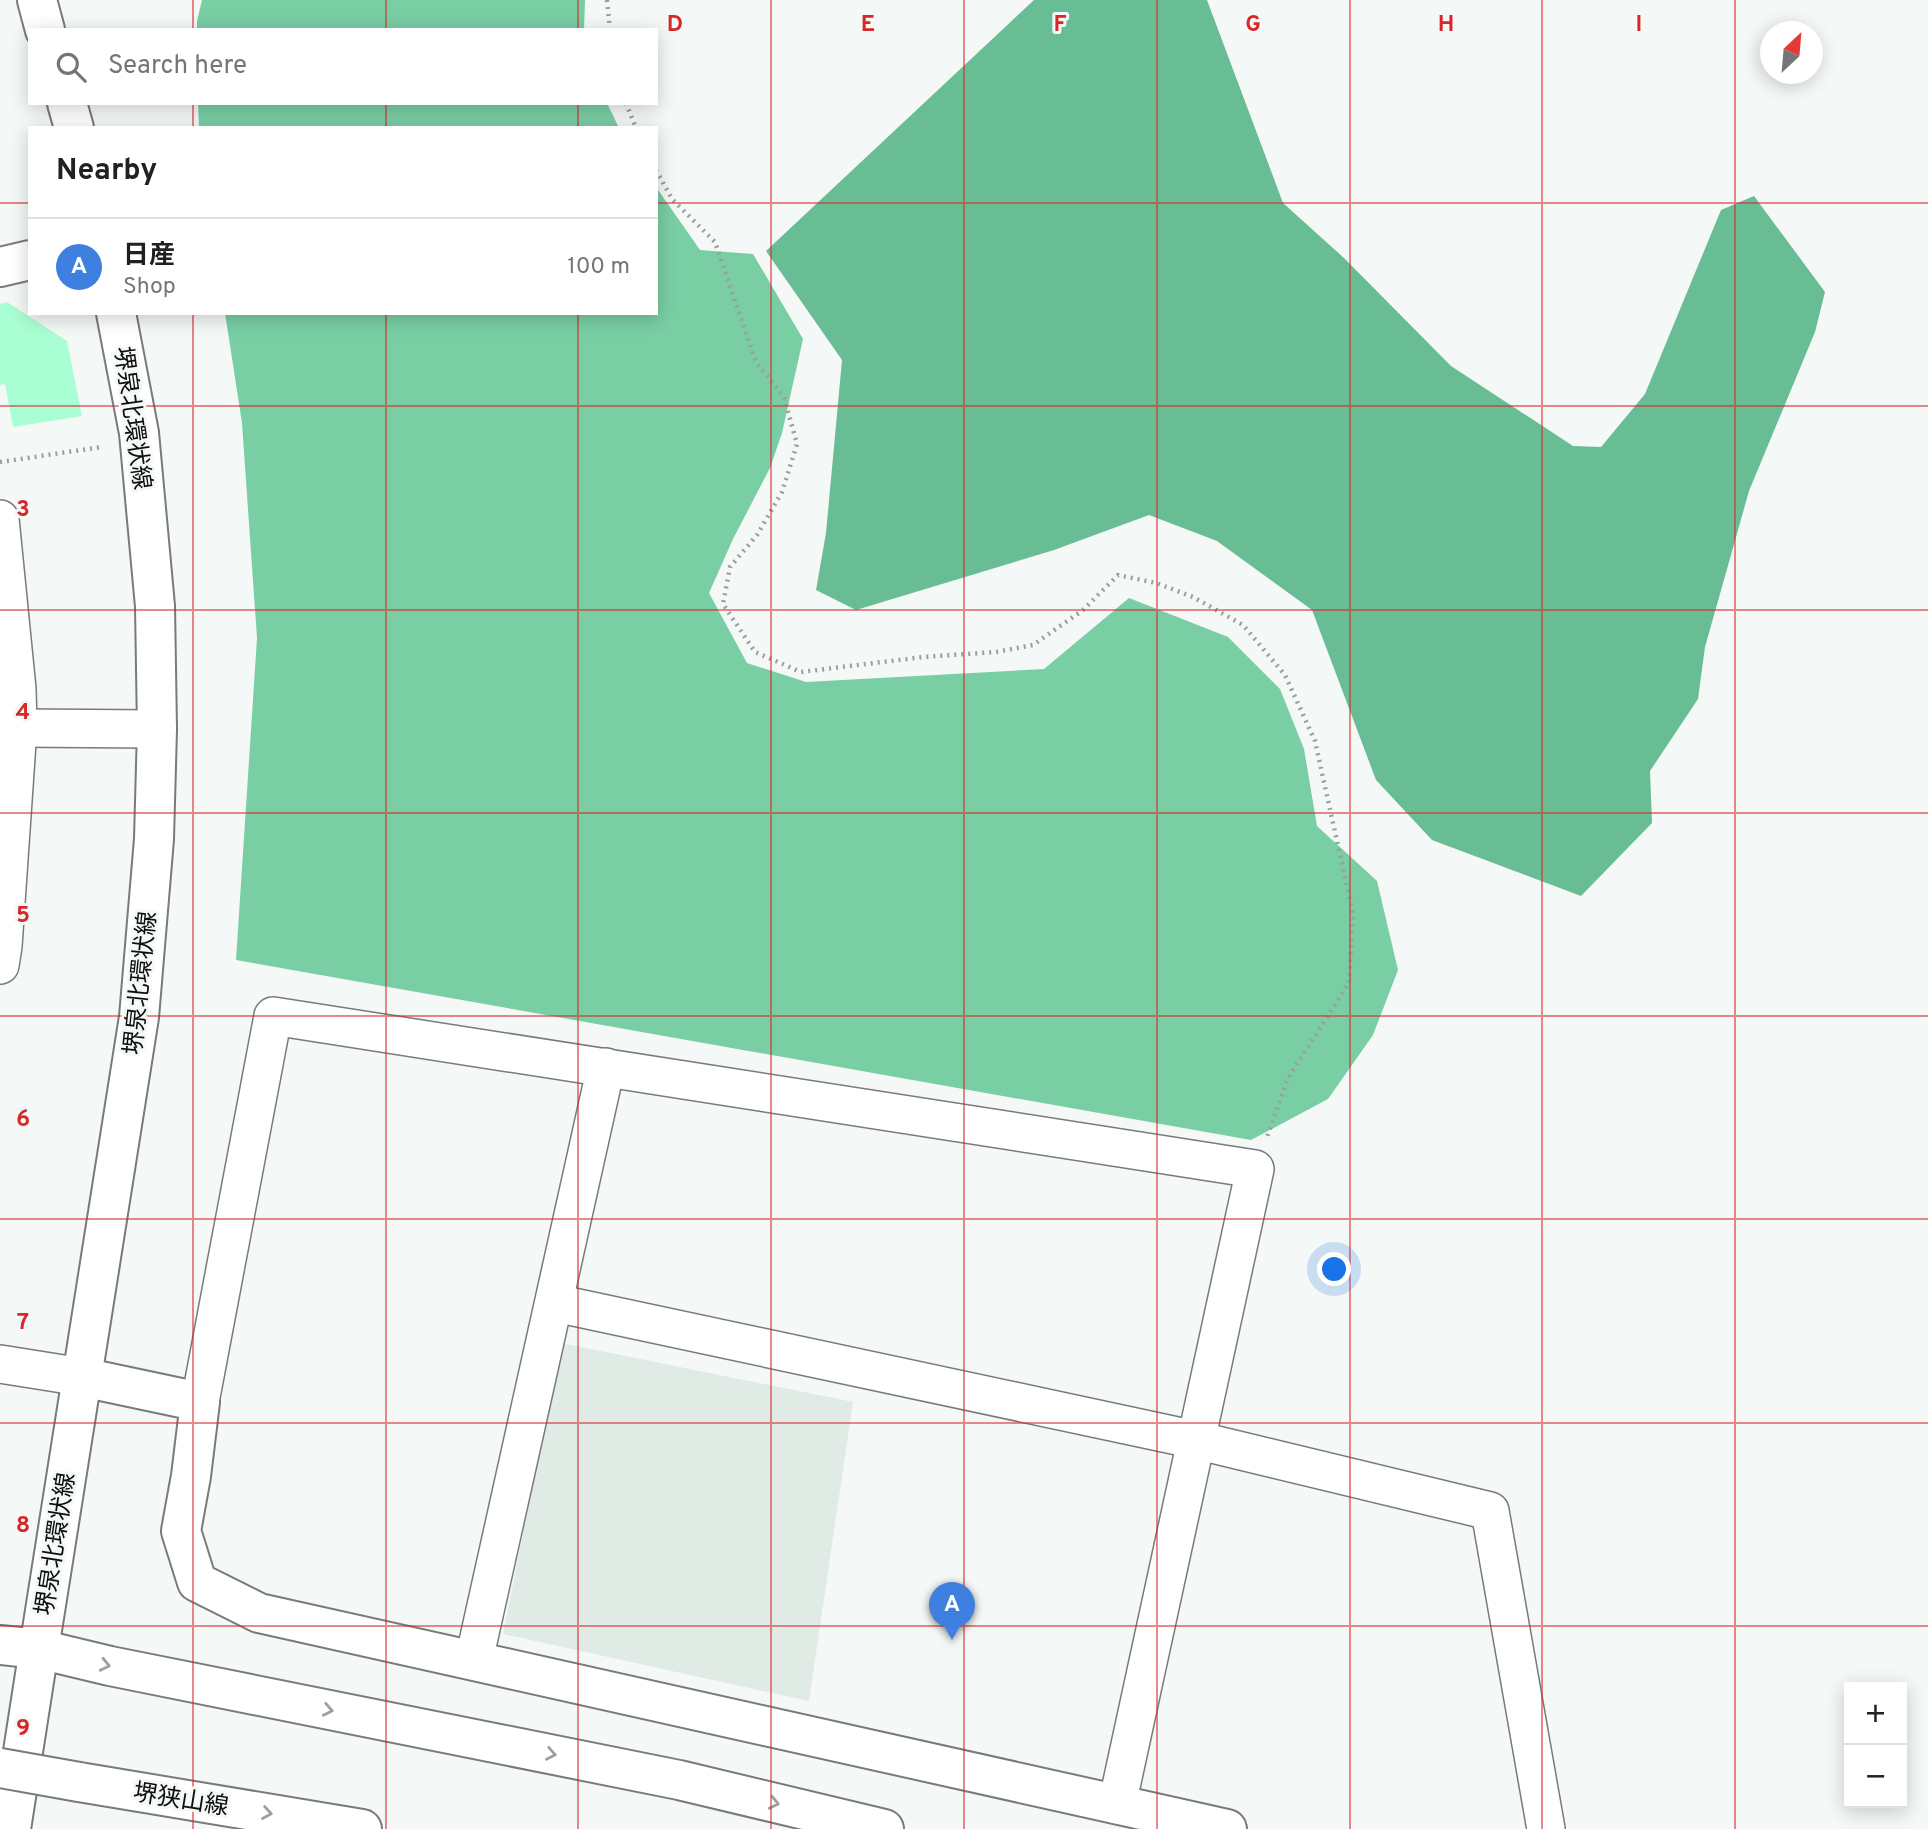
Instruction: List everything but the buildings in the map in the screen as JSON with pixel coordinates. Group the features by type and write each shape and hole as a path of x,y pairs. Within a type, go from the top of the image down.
{"main road":[{"path":"37,0 44,28"},
{"path":"68,105 73,126"},
{"path":"0,267 28,260"},
{"name":"堺泉北環状線","path":"9,1829 139,1017 153,839 157,729 155,606 139,433 117,315"},
{"path":"82,1377 200,1402 181,1531 197,1582 259,1613 1227,1829"},
{"path":"0,1644 39,1649 110,1666 679,1780 884,1829"},
{"name":"堺狭山線","path":"0,1768 362,1829"},
{"path":"0,1828 9,1829"}],"street":[{"path":"0,519 18,690 18,729 0,965"},
{"path":"18,729 157,729"},
{"path":"200,1402 273,1016 1255,1169 1117,1805"},
{"path":"474,1660 606,1067"},
{"path":"555,1303 1196,1440 1490,1511 1546,1829"},
{"path":"0,1364 82,1377"}],"path":[{"path":"607,0 610,28"},
{"path":"627,105 635,126"},
{"path":"658,174 672,200 715,242 756,362 783,397 797,444 782,492 757,535 730,566 723,604 755,652 802,671 923,657 996,652 1033,645 1083,610 1118,575 1156,583 1193,597 1243,625 1285,675 1315,741 1353,914 1349,983 1288,1078 1255,1169"},
{"path":"0,462 102,447"}],"shaded area":[{"path":"202,0 585,0 584,28 197,28"},
{"path":"1034,0 1207,0 1283,203 1344,258 1451,366 1573,446 1601,447 1645,394 1721,210 1754,196 1825,292 1815,332 1749,491 1705,647 1698,699 1650,771 1652,823 1581,896 1432,840 1376,780 1312,610 1217,541 1149,515 1054,550 856,610 816,590 826,533 842,360 766,251"},
{"path":"198,105 608,105 618,126 199,126"},
{"path":"658,190 700,250 753,254 803,339 782,433 770,468 733,539 709,593 747,663 806,682 1044,669 1129,598 1228,637 1280,689 1304,749 1317,826 1377,881 1398,970 1373,1035 1328,1099 1251,1140 236,960 257,638 242,423 225,315 658,315"},
{"path":"7,302 67,341 82,416 13,427 5,384 0,385 0,304"},
{"path":"561,1343 853,1402 809,1701 503,1634"}],"place":[{"name":"日産","path":"952,1640"}]}
